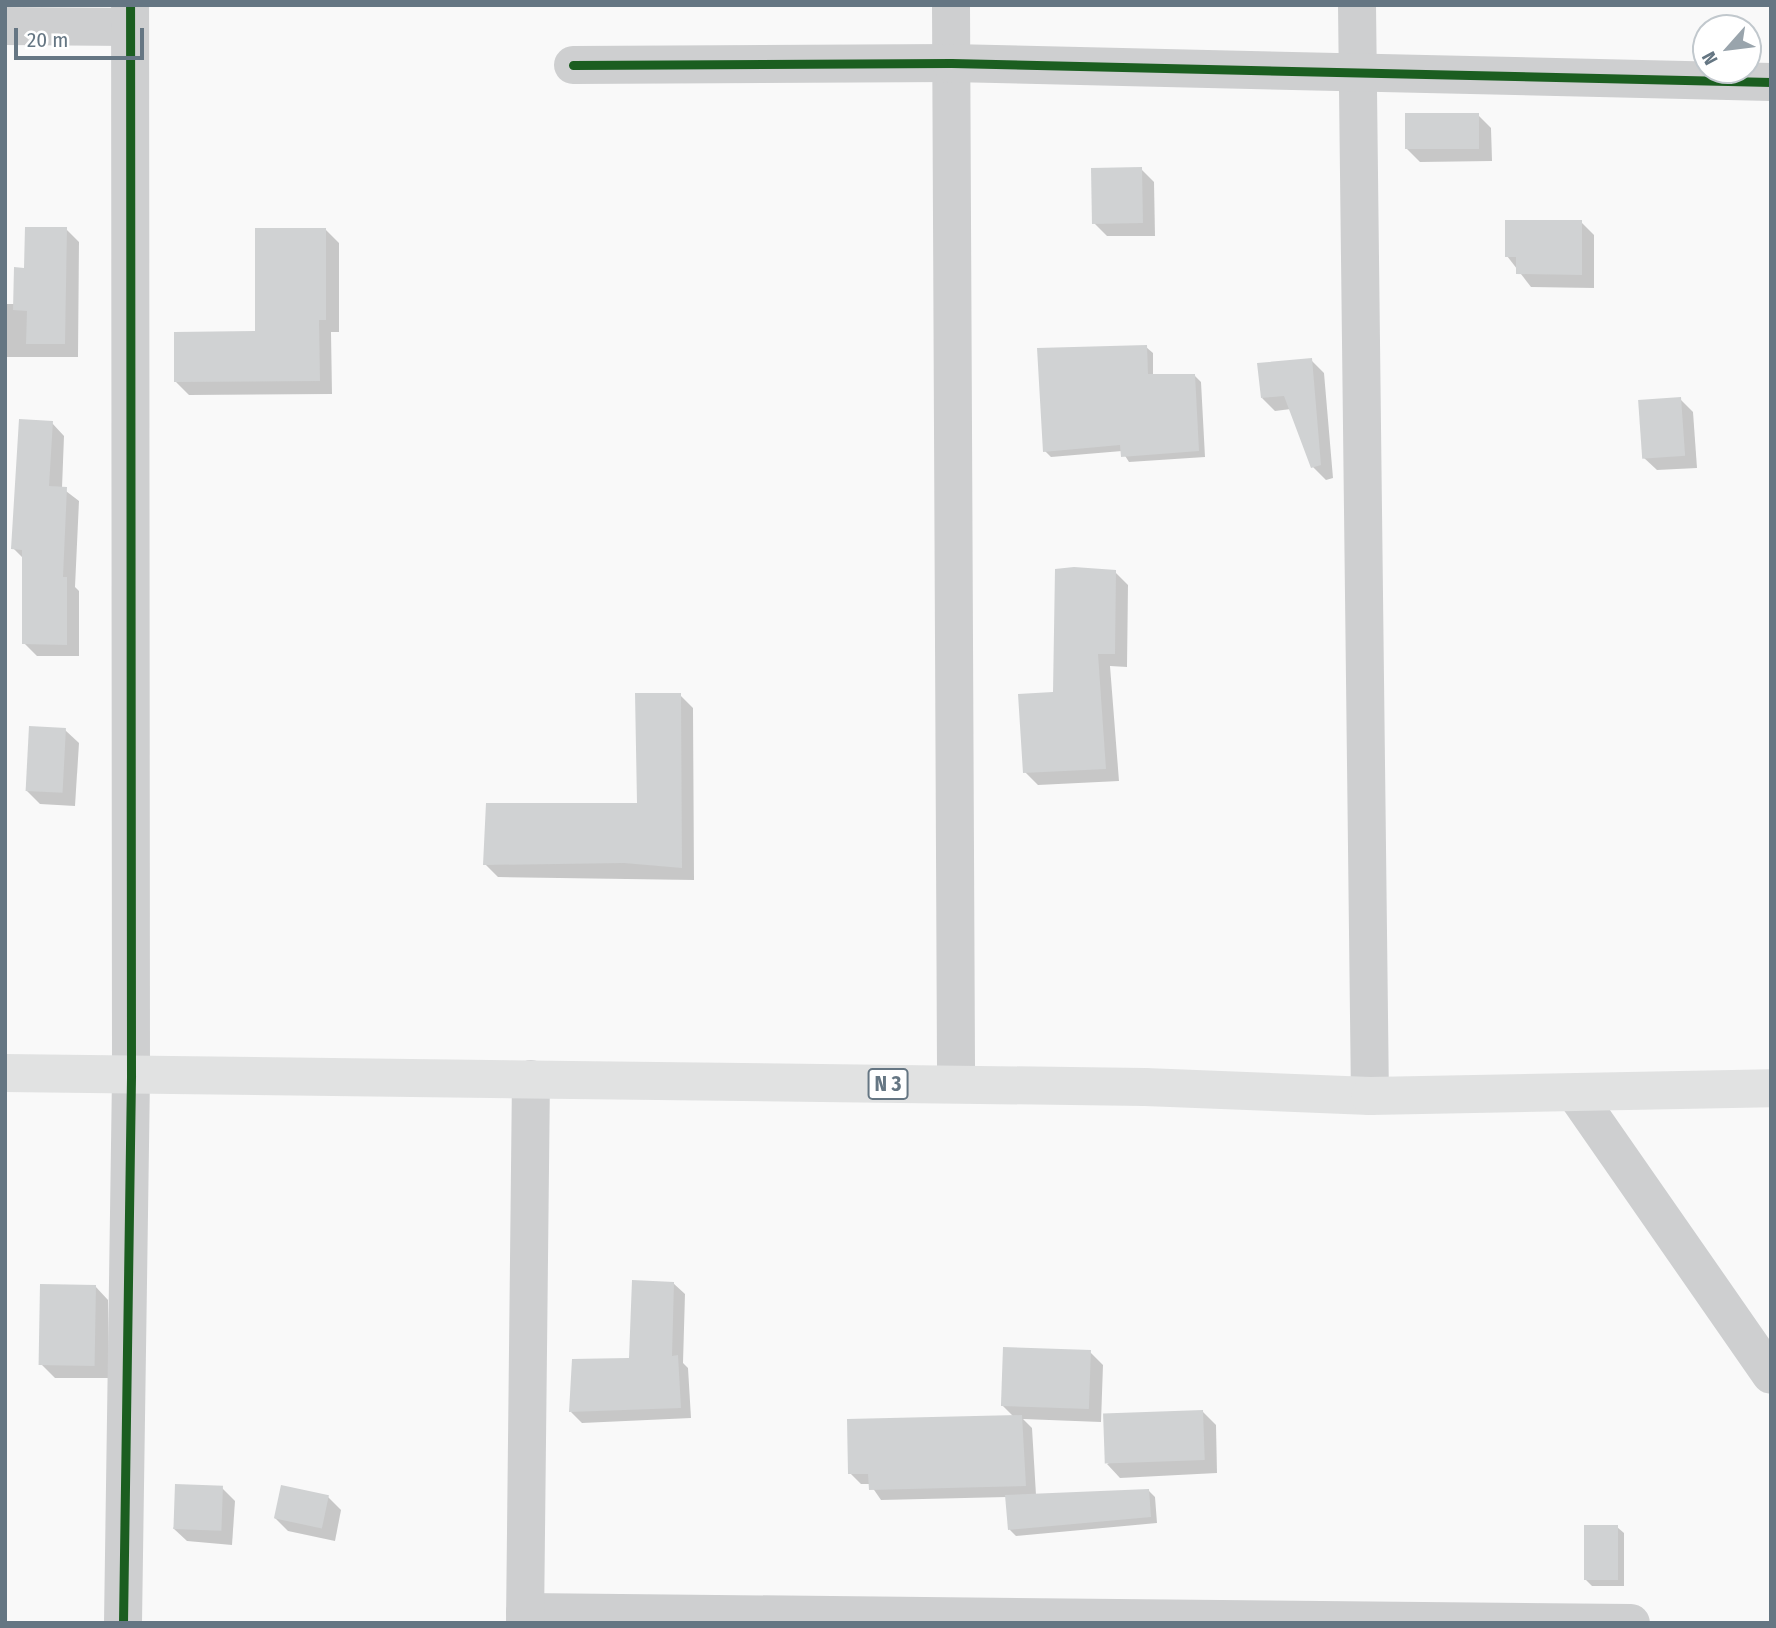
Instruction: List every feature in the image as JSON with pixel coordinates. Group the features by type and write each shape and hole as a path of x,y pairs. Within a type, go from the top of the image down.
{"main road":[{"name":"N 3","path":"5,1073 956,1084 1370,1096 1771,1088"}],"street":[{"path":"951,5 956,1084"},
{"path":"1357,5 1370,1096"},
{"path":"5,26 130,16 131,1075 122,1623"},
{"path":"573,65 951,63 1771,82"},
{"path":"531,1079 525,1617 1631,1623"},
{"path":"1575,1093 1771,1375"}],"building":[{"path":"1405,113 1479,113 1479,149 1405,149"},
{"path":"1142,167 1143,223 1092,224 1091,168"},
{"path":"1505,220 1582,220 1582,275 1516,274 1516,257 1505,257"},
{"path":"25,227 67,227 65,344 26,344 27,311 13,310 14,267 24,268"},
{"path":"255,228 326,228 326,320 319,320 320,381 174,382 174,332 255,331"},
{"path":"1147,345 1148,374 1195,374 1199,451 1121,457 1120,445 1043,452 1037,348"},
{"path":"1312,358 1321,465 1311,468 1284,396 1261,398 1257,363"},
{"path":"1681,397 1685,456 1642,459 1638,400"},
{"path":"19,419 53,421 49,486 67,487 63,577 67,577 67,645 22,644 22,550 11,549"},
{"path":"1074,567 1116,570 1115,654 1098,654 1106,769 1023,773 1018,694 1053,692 1055,569"},
{"path":"635,693 681,693 682,868 624,863 483,865 486,803 637,803"},
{"path":"29,726 66,728 63,793 26,791"},
{"path":"632,1280 674,1282 672,1356 678,1355 681,1408 569,1412 572,1359 629,1358"},
{"path":"40,1284 96,1285 95,1366 39,1365"},
{"path":"1003,1347 1091,1350 1089,1409 1001,1406"},
{"path":"1203,1410 1205,1460 1105,1463 1103,1413"},
{"path":"1022,1415 1026,1486 869,1490 868,1474 848,1474 847,1419"},
{"path":"175,1484 223,1486 221,1531 173,1529"},
{"path":"281,1485 329,1495 322,1528 274,1518"},
{"path":"1149,1489 1151,1517 1008,1530 1005,1495"},
{"path":"1584,1525 1618,1525 1618,1580 1584,1580"}],"cycle path":[{"path":"123,1623 131,1075 130,5"},
{"path":"573,65 951,63 1771,82"}]}
